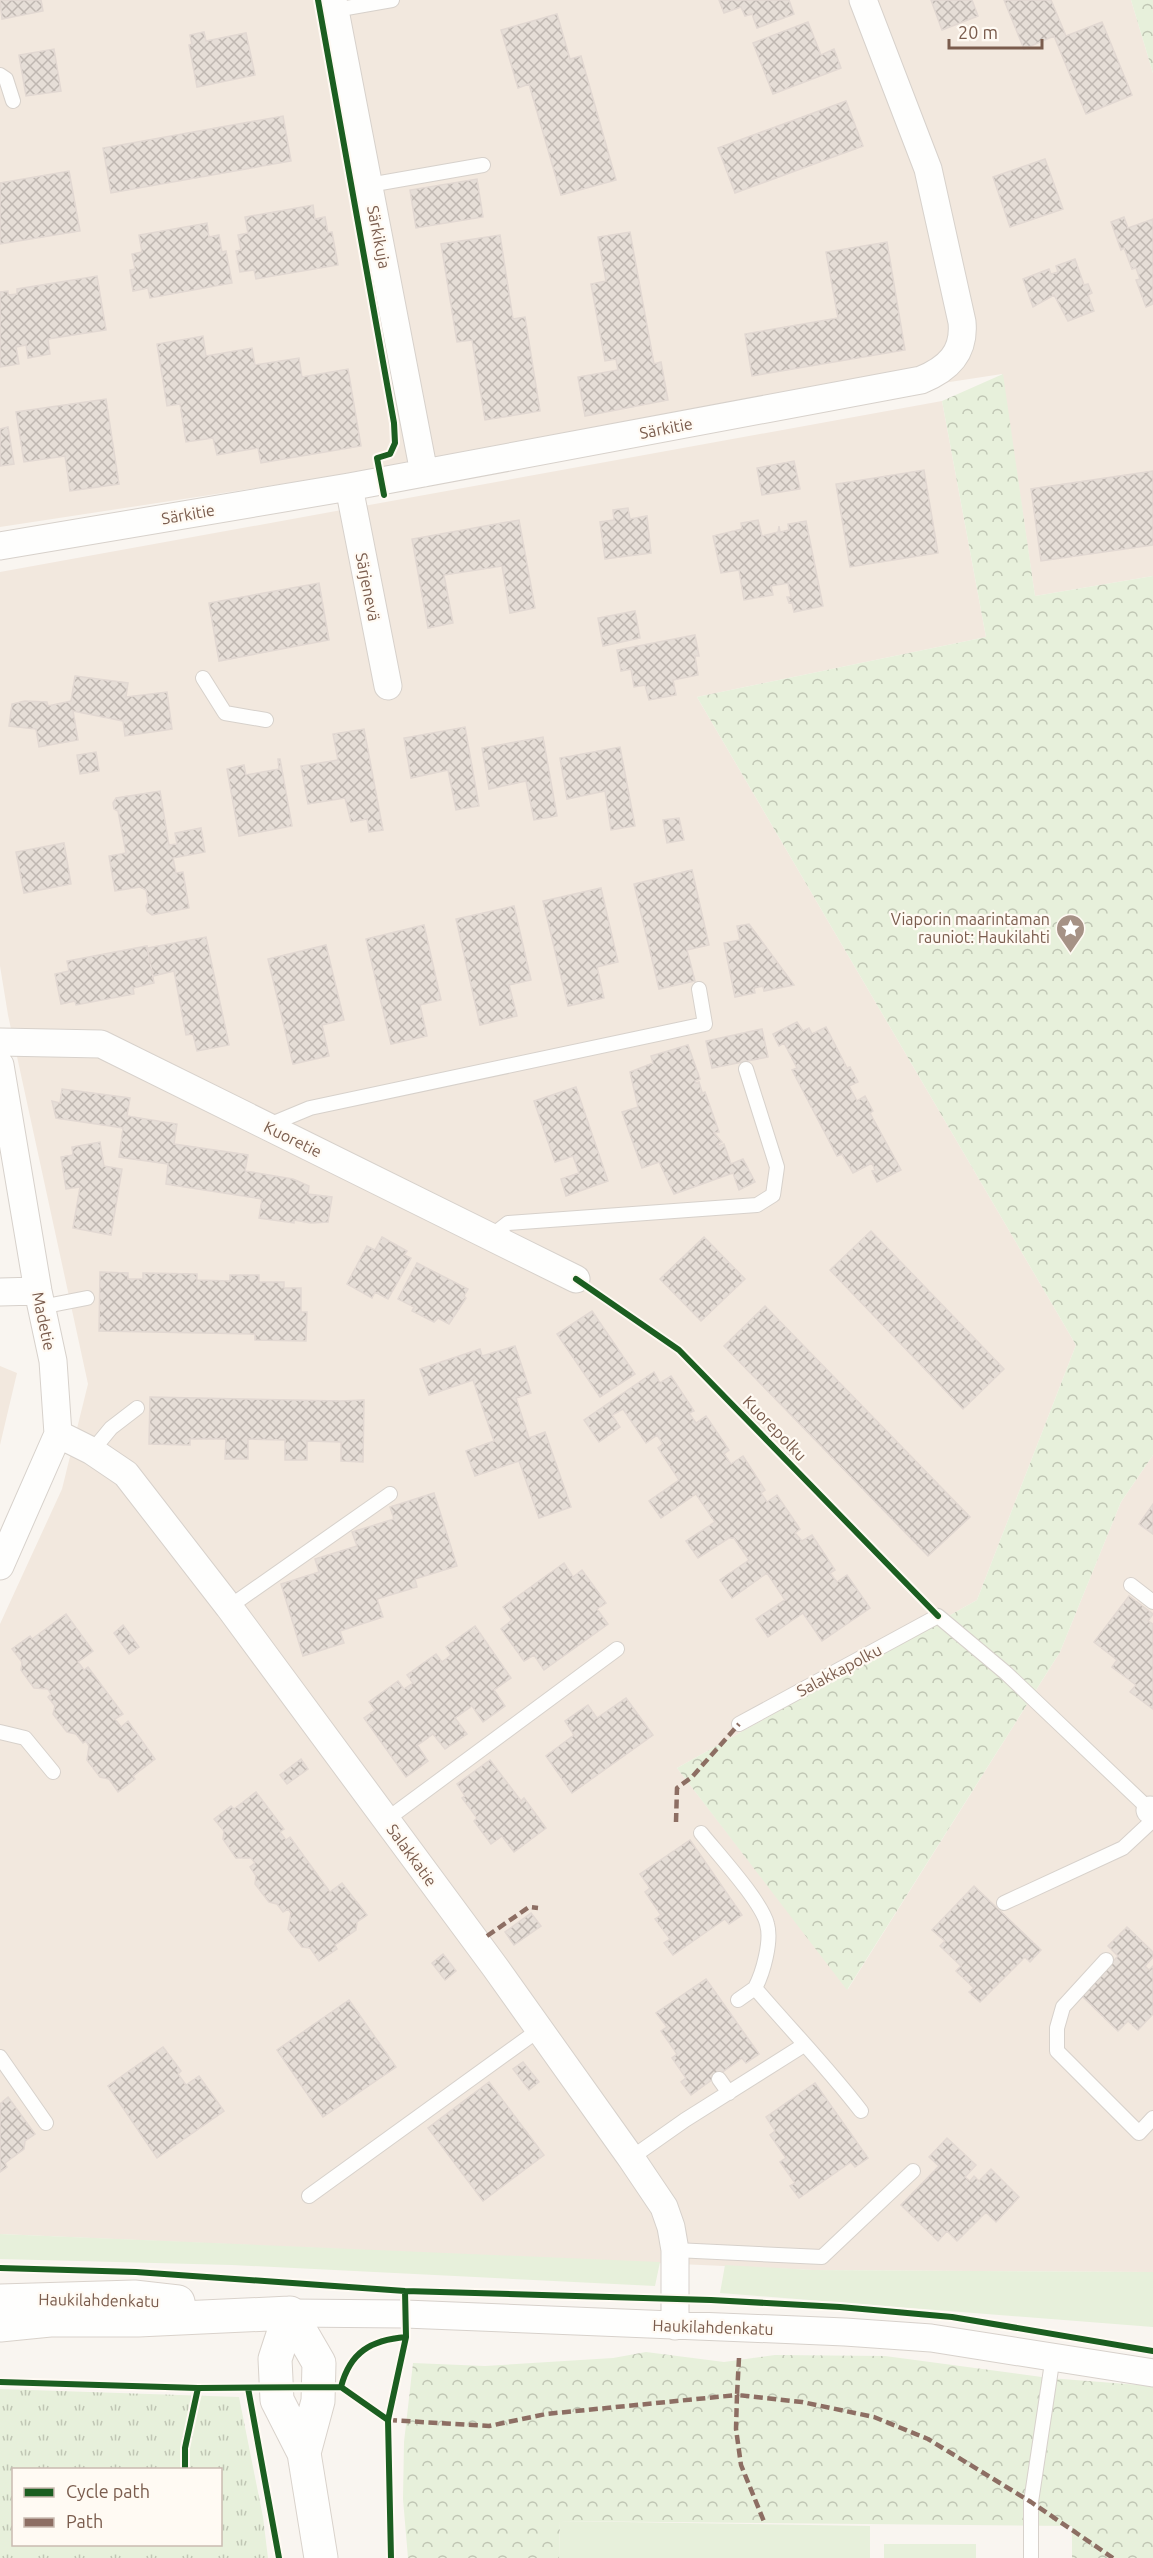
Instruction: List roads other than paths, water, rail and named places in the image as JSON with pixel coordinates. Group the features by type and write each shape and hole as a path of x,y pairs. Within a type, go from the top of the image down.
{"main road":[{"name":"Haukilahdenkatu","path":"0,2301 134,2297 280,2313"},
{"name":"Haukilahdenkatu","path":"0,2325 50,2320 138,2320 280,2313"},
{"path":"280,2313 275,2359 277,2400 304,2453 321,2558"},
{"path":"280,2313 319,2363 318,2401 304,2453"}],"street":[{"name":"Särkitie","path":"0,546 349,487 921,380 938,374 957,353 963,337 930,180 909,117 863,0"},
{"name":"Särkikuja","path":"334,5 424,473"},
{"name":"Särjenevä","path":"349,487 388,686"},
{"name":"Kuoretie","path":"0,1042 101,1044 576,1279"},
{"name":"Madetie","path":"0,1065 39,1299 53,1361 58,1434 0,1566"},
{"path":"0,1292 39,1299"},
{"name":"Salakkatie","path":"58,1434 92,1451 126,1474 229,1607 540,2029 631,2158 664,2207 671,2227 675,2250 675,2326"},
{"name":"Haukilahdenkatu","path":"280,2313 405,2314 920,2337 1153,2373"}],"lane":[{"path":"334,5 392,0"},
{"path":"0,75 6,79 13,100"},
{"path":"369,185 483,165"},
{"path":"203,678 225,713 266,720"},
{"path":"267,1126 310,1108 705,1023 699,989"},
{"path":"490,1237 508,1223 757,1205 773,1195 777,1167 746,1069"},
{"path":"39,1299 87,1298"},
{"path":"92,1451 111,1428 137,1408"},
{"path":"229,1607 390,1494"},
{"path":"1131,1585 1153,1602"},
{"name":"Salakkapolku","path":"739,1724 938,1616 1006,1673 1152,1814"},
{"path":"386,1820 617,1649"},
{"path":"0,1732 25,1738 53,1772"},
{"path":"1004,1903 1123,1848 1152,1814"},
{"path":"701,1833 759,1908 768,1926 763,1973 755,1988 738,2000"},
{"path":"1106,1960 1063,2007 1057,2028 1057,2051 1139,2133 1153,2118"},
{"path":"755,1988 804,2045 829,2069 861,2111"},
{"path":"309,2196 540,2029"},
{"path":"631,2158 804,2045"},
{"path":"0,2057 46,2123"},
{"path":"719,2079 729,2093"},
{"path":"675,2250 822,2257 913,2171"},
{"path":"1031,2558 1031,2502 1053,2356"}],"place":[{"name":"Viaporin maarintaman rauniot: Haukilahti","path":"1071,954"}]}
